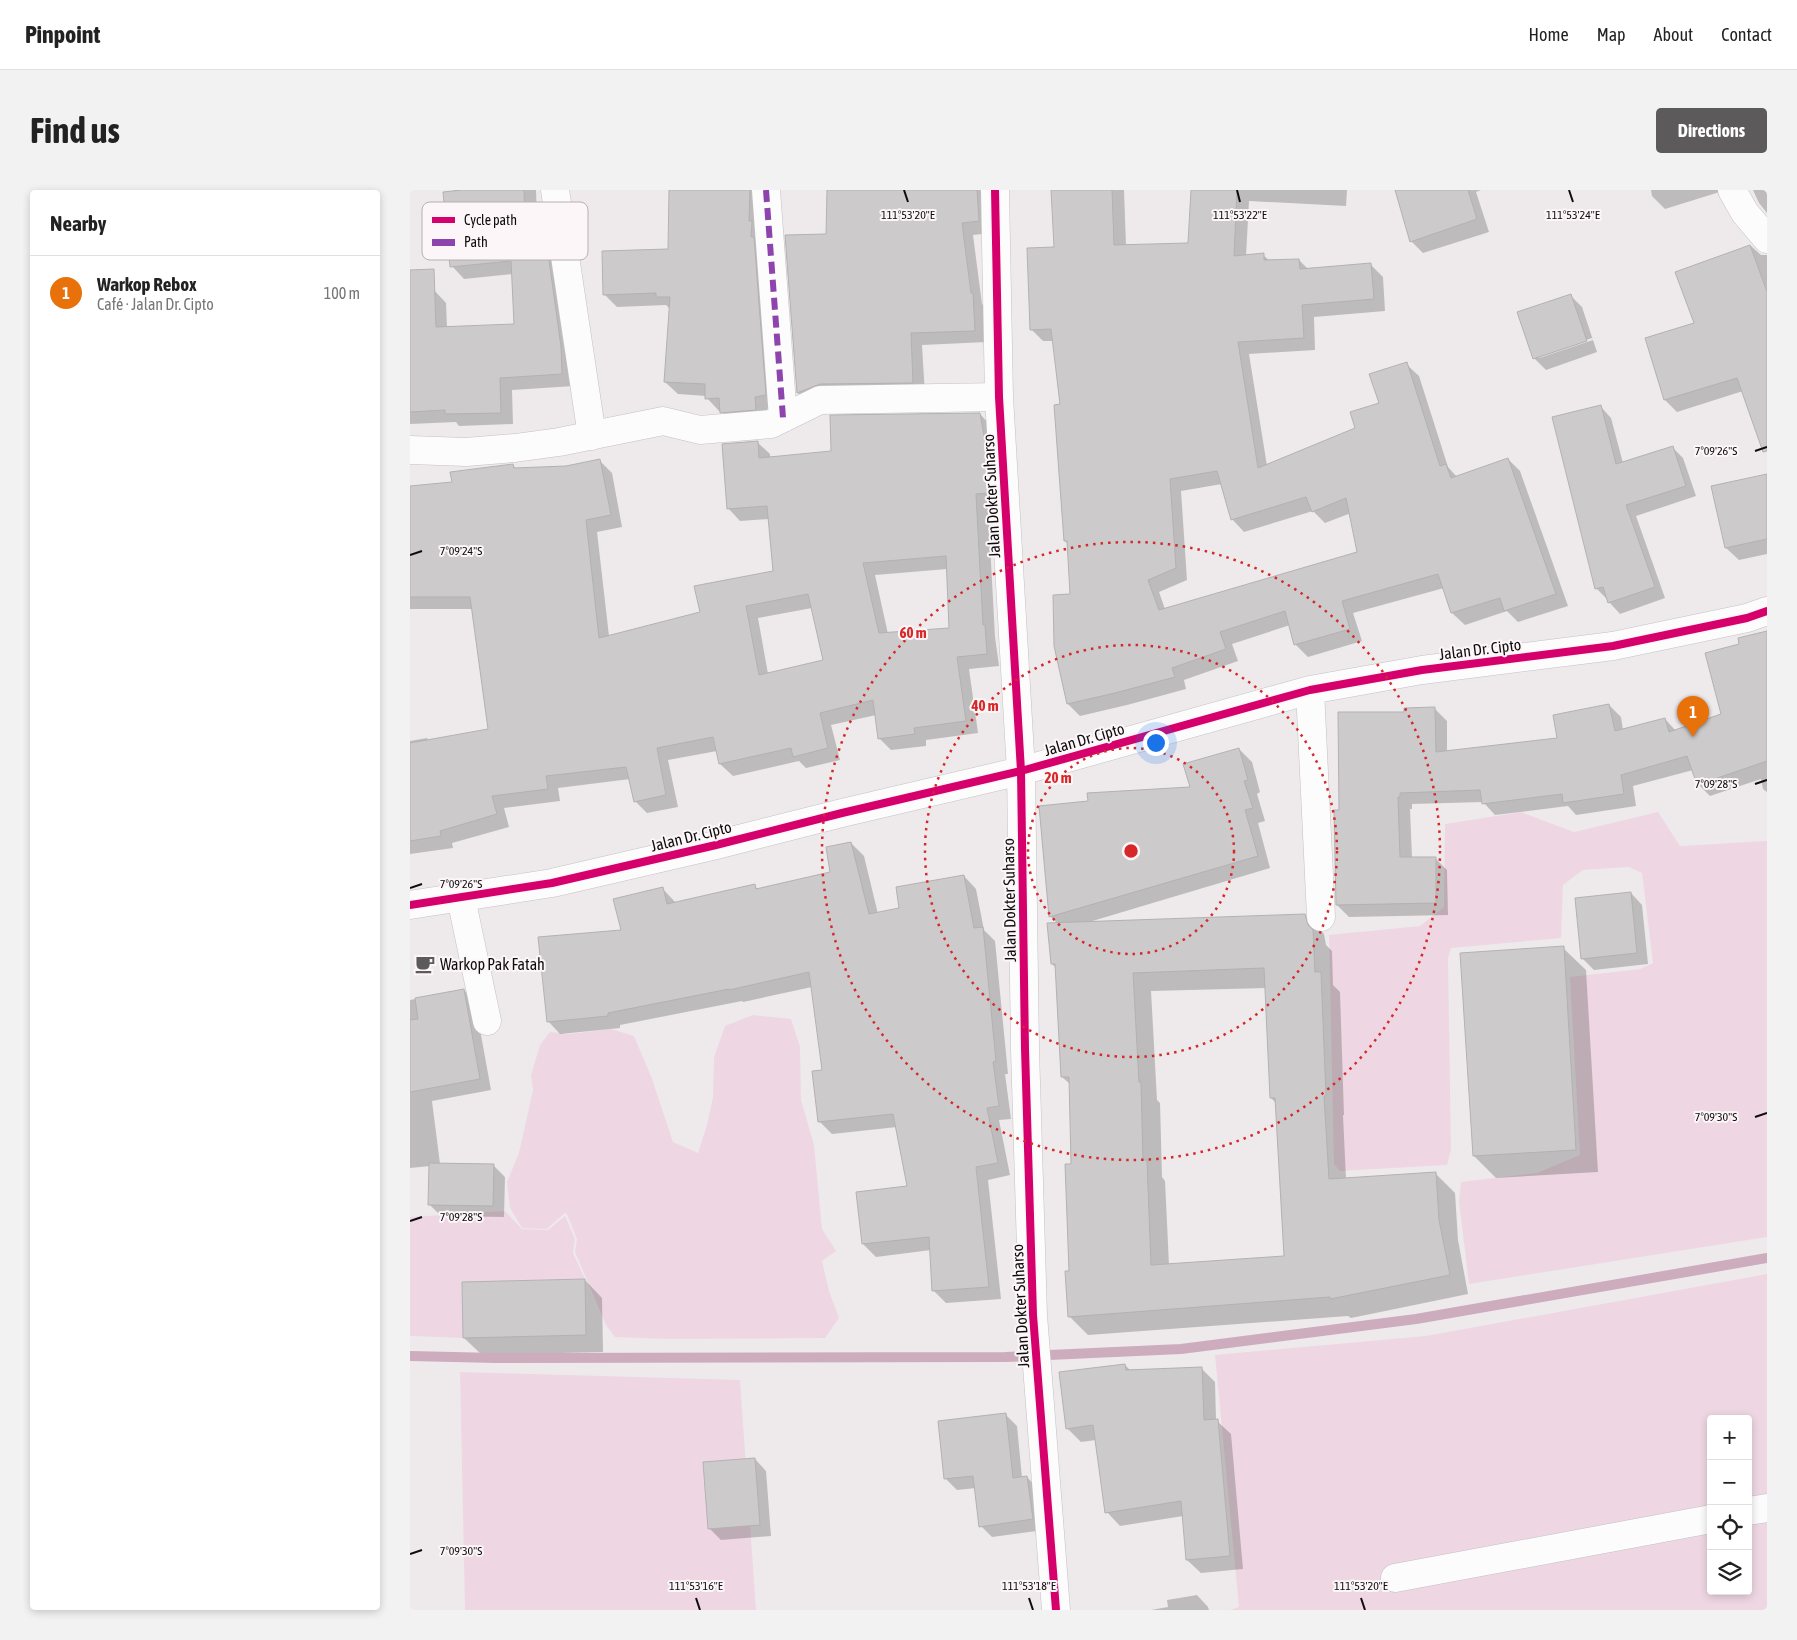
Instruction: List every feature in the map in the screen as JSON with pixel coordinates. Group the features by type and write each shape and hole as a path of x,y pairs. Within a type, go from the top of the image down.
{"street":[{"path":"766,190 783,418"},
{"name":"Jalan Dokter Suharso","path":"996,190 999,396 1021,771 1025,1049 1033,1315 1056,1610"},
{"path":"1732,190 1745,213 1767,239"},
{"path":"566,260 592,436"},
{"path":"410,450 466,452 559,442 663,421 700,430 771,424 820,400 999,396"},
{"name":"Jalan Dr. Cipto","path":"410,905 552,883 1021,771 1310,690 1422,670 1613,646 1747,618 1767,611"},
{"path":"1310,690 1321,917"},
{"path":"461,898 487,1021"},
{"path":"1752,1511 1767,1508"},
{"path":"1395,1578 1707,1519"}],"shaded area":[{"path":"1521,812 1574,832 1658,812 1680,846 1767,841 1767,1237 1469,1284 1459,1201 1461,1182 1537,1173 1580,1155 1570,977 1640,969 1653,963 1642,873 1629,867 1583,870 1563,885 1561,938 1451,948 1448,958 1451,1150 1447,1165 1340,1171 1334,1164 1329,935 1420,926 1444,907 1445,824"},
{"path":"753,1015 791,1019 800,1047 801,1100 814,1145 822,1229 836,1251 822,1261 829,1291 839,1318 825,1338 668,1339 615,1337 606,1325 575,1252 577,1239 566,1212 547,1229 522,1228 510,1208 507,1182 519,1153 533,1090 531,1075 540,1045 550,1032 569,1034 611,1029 634,1036 651,1076 673,1142 698,1153 713,1097 714,1057 725,1026"},
{"path":"505,1211 522,1229 548,1230 565,1216 575,1239 573,1253 585,1279 462,1282 463,1338 410,1336 410,1217"},
{"path":"1767,1274 1767,1610 1230,1610 1239,1607 1215,1355 1426,1336"},
{"path":"460,1372 740,1380 756,1610 465,1610"}],"building":[{"path":"462,190 524,190 524,202 444,202 443,192"},
{"path":"669,190 750,190 749,221 752,221 751,237 754,237 766,395 755,397 756,410 720,413 719,398 705,399 705,384 664,382 670,297 656,297 656,293 603,295 602,251 668,249"},
{"path":"827,190 977,190 979,221 962,223 971,293 973,293 975,331 911,333 913,383 820,384 797,393 785,235 826,234"},
{"path":"1051,190 1112,190 1114,245 1188,243 1191,190 1237,190 1234,256 1264,253 1264,260 1299,259 1300,269 1371,263 1374,299 1302,305 1304,338 1238,342 1258,468 1355,428 1350,412 1379,403 1369,374 1407,362 1440,466 1446,464 1451,478 1508,458 1556,594 1504,611 1500,598 1451,613 1438,574 1342,601 1350,629 1294,645 1285,611 1220,632 1226,649 1172,668 1175,677 1067,704 1054,646 1053,595 1070,594 1067,541 1064,541 1054,405 1060,404 1051,329 1030,330 1027,248 1054,247","holes":["1217,471 1231,520 1306,497 1312,512 1346,498 1357,552 1159,610 1148,580 1176,568 1170,479"]},
{"path":"1395,190 1468,190 1477,219 1410,242"},
{"path":"1750,245 1767,292 1767,451 1763,452 1737,378 1664,400 1645,338 1694,323 1675,272"},
{"path":"449,260 549,260 561,347 562,374 500,378 501,413 445,414 445,410 410,412 410,270 434,269 436,327 514,324 511,261 450,267"},
{"path":"1571,294 1587,341 1533,359 1517,312"},
{"path":"1601,405 1616,464 1673,446 1686,486 1626,505 1655,587 1608,603 1603,587 1595,589 1552,417"},
{"path":"980,413 987,452 989,493 976,494 983,625 985,625 987,654 957,657 966,721 914,728 915,734 878,739 873,700 820,713 828,748 793,757 791,748 719,764 713,737 657,748 666,795 634,802 626,767 546,776 548,789 492,796 497,814 440,831 441,836 410,841 410,743 488,729 470,597 410,597 410,486 452,482 450,472 513,464 514,468 566,466 600,459 611,515 586,520 599,638 700,612 694,586 773,571 767,506 727,509 722,444 758,441 759,458 831,451 830,415","holes":["946,556 949,628 879,633 863,563","808,594 823,660 759,675 746,606"]},
{"path":"1767,474 1767,539 1725,548 1711,486"},
{"path":"1767,631 1767,761 1697,785 1687,756 1621,775 1624,794 1563,803 1562,794 1482,804 1480,790 1400,793 1400,797 1398,797 1400,857 1436,857 1436,903 1336,905 1334,810 1339,810 1338,712 1404,712 1404,708 1435,707 1436,752 1557,738 1553,715 1609,704 1615,731 1665,718 1669,732 1721,714 1705,653 1739,644 1738,638"},
{"path":"1239,748 1248,780 1244,781 1253,808 1245,810 1258,856 1049,917 1039,806 1088,801 1087,793 1190,787 1183,764"},
{"path":"851,842 869,914 899,908 896,887 964,875 974,928 983,927 996,1061 993,1062 999,1106 987,1108 998,1163 976,1167 989,1287 932,1291 929,1237 862,1244 856,1192 907,1186 893,1114 818,1122 812,1071 822,1070 809,972 729,990 608,1013 608,1016 547,1022 538,937 621,930 613,899 663,887 667,904 755,884 756,889 830,872 826,847"},
{"path":"1631,892 1637,953 1581,959 1575,898"},
{"path":"1305,914 1308,925 1313,930 1315,972 1321,972 1326,1096 1324,1096 1329,1179 1436,1172 1439,1220 1450,1275 1330,1299 1330,1297 1068,1317 1065,1271 1069,1271 1065,1164 1071,1164 1069,1077 1061,1077 1055,964 1051,964 1047,923","holes":["1264,968 1270,1098 1275,1098 1284,1256 1151,1265 1147,1160 1143,1160 1141,1082 1139,1082 1133,973"]},
{"path":"1564,946 1576,1150 1473,1156 1460,953"},
{"path":"464,989 480,1079 410,1092 410,1020 418,1019 415,998"},
{"path":"429,1163 494,1164 493,1206 428,1205"},
{"path":"585,1279 586,1335 463,1338 462,1282"},
{"path":"1125,1364 1126,1370 1202,1367 1204,1420 1218,1419 1230,1556 1186,1560 1181,1501 1105,1513 1093,1425 1066,1429 1059,1372"},
{"path":"1006,1413 1013,1478 1027,1476 1033,1519 979,1527 973,1476 944,1479 938,1421"},
{"path":"755,1458 760,1525 708,1529 703,1462"}],"waterway":[{"path":"410,1356 496,1358 1005,1357 1181,1349 1416,1319 1767,1258"}],"marked path":[{"path":"766,190 783,418"}],"cycle path":[{"path":"995,190 999,397 1021,771 1025,1049 1033,1315 1056,1610"},
{"path":"410,905 552,883 716,845 1021,771 1310,690 1422,670 1613,646 1747,618 1767,611"}],"place":[{"name":"Warkop Rebox","path":"1693,737"},
{"name":"Warkop Pak Fatah","path":"425,964"}]}
